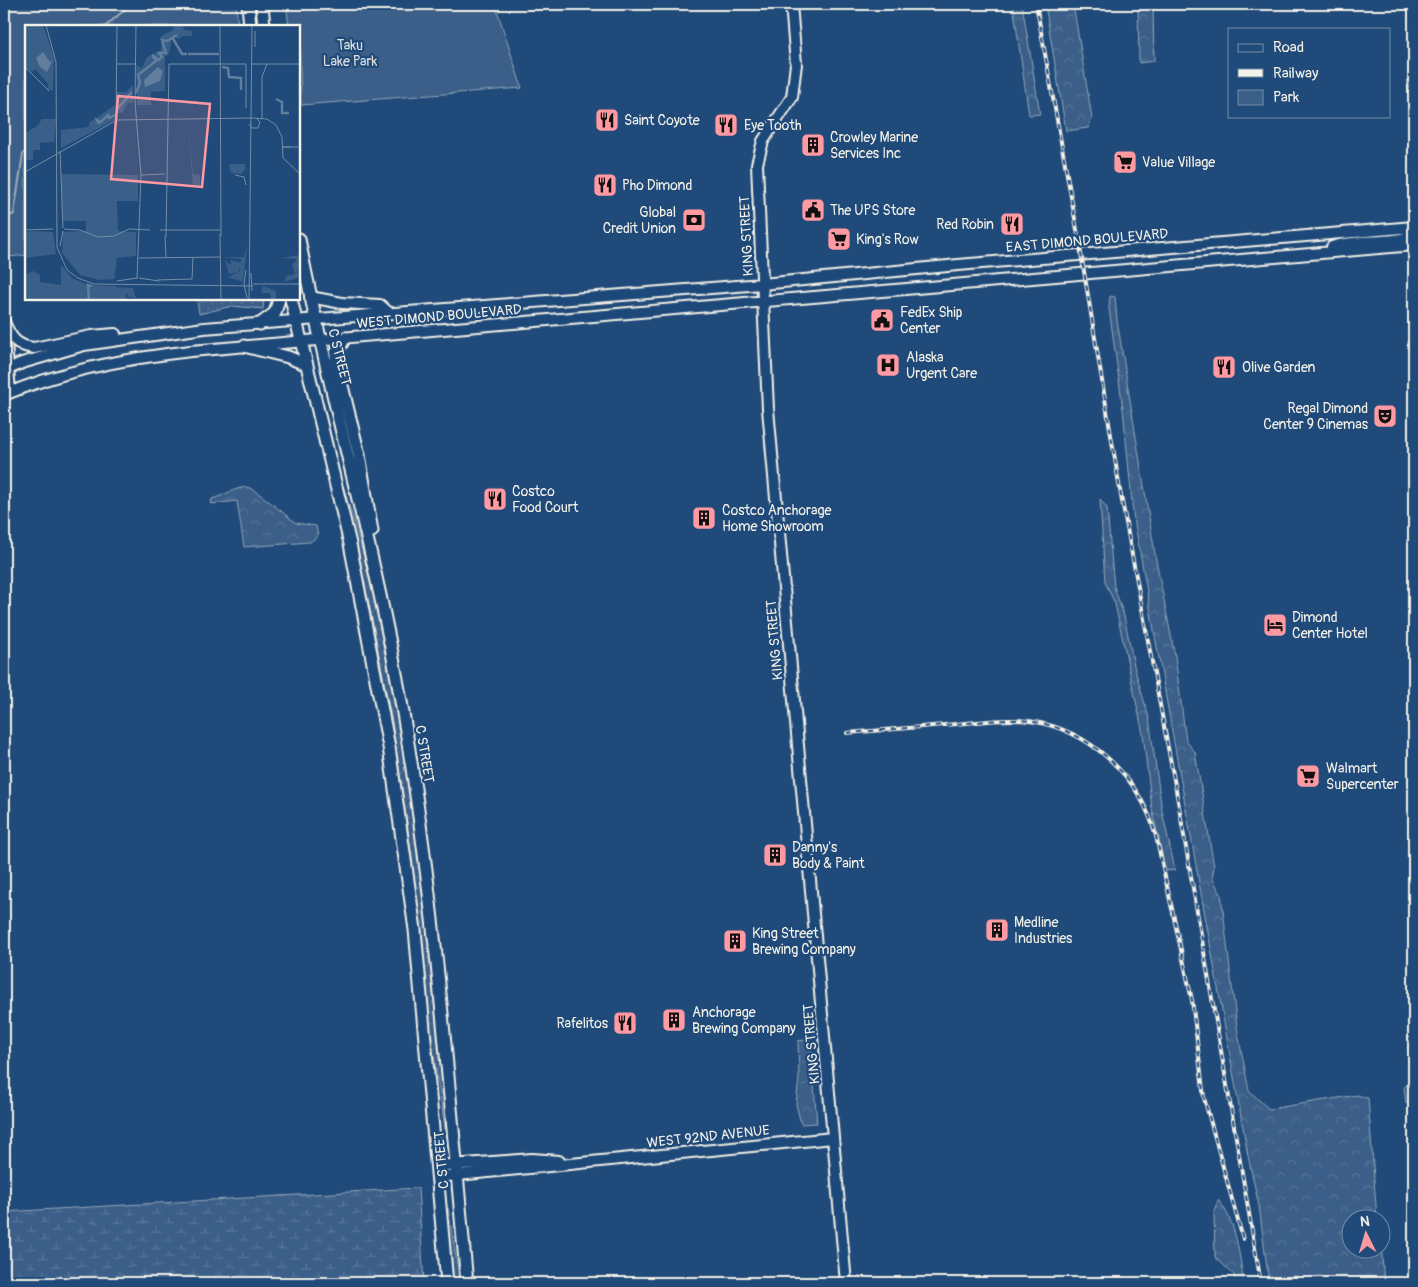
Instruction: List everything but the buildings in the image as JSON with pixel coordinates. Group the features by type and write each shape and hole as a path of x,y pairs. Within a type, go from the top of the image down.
{"main road":[{"path":"248,4 250,25"},
{"path":"262,4 264,25"},
{"name":"KING STREET","path":"791,4 796,64 792,97 763,140 757,164 762,284 769,418 846,1283"},
{"name":"EAST DIMOND BOULEVARD","path":"762,284 1179,246 1414,227"},
{"path":"1314,253 1356,241 1403,238 1414,235"},
{"name":"C STREET","path":"300,244 315,319 376,572 402,707 423,839 432,913 467,1283"},
{"path":"763,300 1414,245"},
{"path":"1179,246 1180,264"},
{"name":"WEST DIMOND BOULEVARD","path":"6,370 84,345 151,334 315,319 762,284"},
{"path":"310,297 342,303 380,305 389,313"},
{"path":"260,324 275,313 279,300"},
{"name":"C STREET","path":"291,300 305,364 352,553 389,747 414,930 447,1283"},
{"name":"WEST DIMOND BOULEVARD","path":"7,393 81,370 126,360 180,352 763,300"},
{"path":"4,322 12,340 24,347 34,348 91,336 151,334"},
{"path":"4,322 7,393"},
{"path":"346,338 336,352 336,361 371,515 376,572"},
{"path":"244,346 288,357 305,364"},
{"name":"WEST 92ND AVENUE","path":"437,1172 532,1159 586,1162 833,1138"}],"green space":[{"path":"4,4 236,4 238,25 25,25 25,255 9,257 4,183"},
{"name":"Taku Lake Park","path":"286,4 495,4 522,88 301,105 300,25 289,25"},
{"path":"1013,4 1022,4 1040,114 1029,115"},
{"path":"1045,4 1073,4 1092,118 1088,128 1066,131"},
{"path":"1138,4 1153,4 1154,61 1139,63"},
{"path":"1110,296 1115,297 1117,320 1156,560 1175,656 1186,741 1195,752 1214,867 1212,878 1221,894 1237,1028 1249,1091 1269,1109 1357,1095 1368,1098 1376,1210 1340,1210 1340,1260 1382,1260 1384,1283 1269,1283 1259,1206 1248,1156 1133,513 1123,409 1109,308"},
{"path":"197,300 264,300 263,309 232,306 199,314"},
{"path":"341,485 343,485 365,562 384,642 399,722 423,885 447,1129 445,1129 431,1036 412,857 392,721 368,598"},
{"path":"248,487 296,523 316,526 318,536 310,542 244,547 237,501 211,504 212,499"},
{"path":"1100,499 1107,508 1114,587 1124,616 1135,670 1149,718 1162,811 1175,870 1166,871 1152,809 1143,734 1115,604 1105,582"},
{"path":"810,1039 817,1123 801,1124 796,1104 799,1079 798,1041"},
{"path":"1414,1082 1414,1107 1406,1103 1404,1088 1408,1083"},
{"path":"418,1188 424,1283 4,1283 4,1212"},
{"path":"1218,1200 1229,1218 1233,1229 1239,1250 1244,1283 1236,1283 1234,1275 1215,1257 1214,1212"},
{"path":"448,1208 460,1283 453,1283 445,1209"}],"waterway":[{"path":"107,25 131,4"},
{"path":"4,219 14,214 23,154 25,151"}],"railway":[{"path":"1036,4 1079,241 1121,496 1178,801 1261,1283"},
{"path":"847,733 993,721 1029,721 1051,726 1072,734 1092,745 1125,776 1138,794 1156,836 1192,1000 1204,1098 1243,1239"}],"place":[{"name":"Saint Coyote","path":"607,120"},
{"name":"Eye Tooth","path":"726,125"},
{"name":"Crowley Marine Services Inc","path":"813,145"},
{"name":"Value Village","path":"1125,162"},
{"name":"Pho Dimond","path":"605,185"},
{"name":"The UPS Store","path":"813,210"},
{"name":"Global Credit Union","path":"694,220"},
{"name":"Red Robin","path":"1012,224"},
{"name":"King's Row","path":"839,239"},
{"name":"FedEx Ship Center","path":"882,320"},
{"name":"Alaska Urgent Care","path":"888,365"},
{"name":"Olive Garden","path":"1224,367"},
{"name":"Regal Dimond Center 9 Cinemas","path":"1385,416"},
{"name":"Costco Food Court","path":"495,499"},
{"name":"Costco Anchorage Home Showroom","path":"704,518"},
{"name":"Dimond Center Hotel","path":"1275,625"},
{"name":"Walmart Supercenter","path":"1308,776"},
{"name":"Danny's Body & Paint","path":"775,855"},
{"name":"Medline Industries","path":"997,930"},
{"name":"King Street Brewing Company","path":"735,941"},
{"name":"Anchorage Brewing Company","path":"674,1020"},
{"name":"Rafelitos","path":"625,1023"}]}
